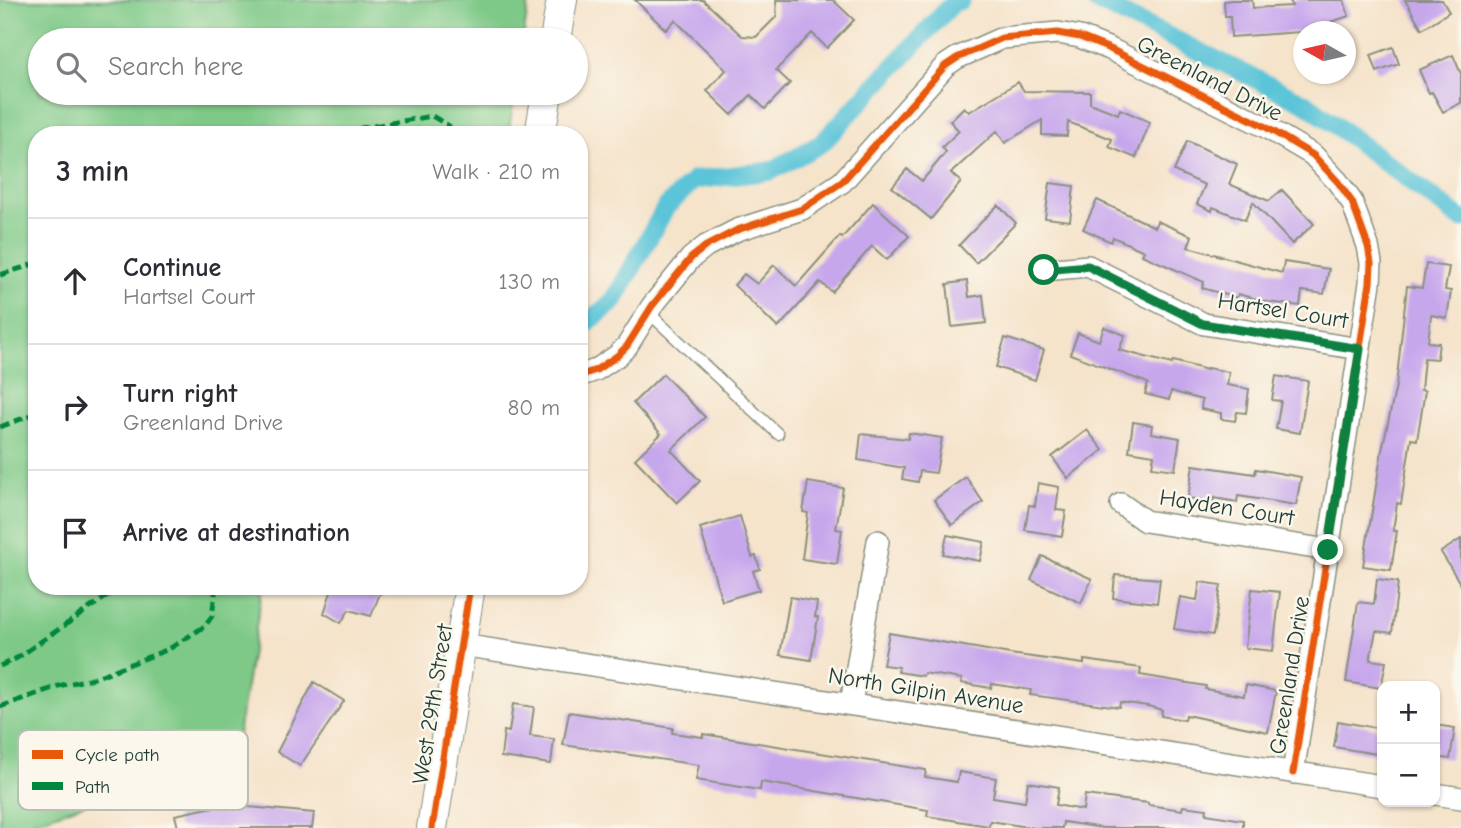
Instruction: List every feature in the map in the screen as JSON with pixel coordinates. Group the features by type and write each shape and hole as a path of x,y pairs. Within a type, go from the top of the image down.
{"main road":[{"path":"557,28 562,0"},
{"path":"542,126 545,105"},
{"name":"West 29th Street","path":"432,828 469,595"}],"street":[{"name":"Greenland Drive","path":"588,373 617,356 626,346 648,312 691,258 737,230 802,209 842,182 951,62 1002,38 1058,33 1080,37 1110,49 1264,126 1313,155 1338,182 1352,202 1368,246 1371,263 1360,349 1293,774"},
{"name":"Hartsel Court","path":"1044,270 1088,266 1203,324 1360,349"},
{"name":"Hayden Court","path":"1121,504 1145,521 1328,550"},
{"path":"850,704 878,541"},
{"name":"North Gilpin Avenue","path":"461,645 1377,785"},
{"path":"1440,795 1461,798"}],"lane":[{"path":"648,312 778,434"}],"green space":[{"path":"0,0 529,0 525,28 28,28 28,105 513,105 510,126 28,126 28,595 261,595 239,730 18,730 18,810 67,810 16,828 0,828"}],"building":[{"path":"635,0 703,0 742,36 756,37 777,16 776,0 833,0 854,20 827,48 812,33 776,70 790,83 765,109 751,95 732,115 707,91 726,70 675,20 666,30"},
{"path":"1252,0 1253,8 1292,6 1290,0 1344,0 1349,16 1334,21 1293,21 1293,33 1231,37 1230,16 1225,16 1224,1"},
{"path":"1405,0 1442,0 1449,12 1422,29"},
{"path":"1393,47 1399,64 1377,72 1371,55"},
{"path":"1453,55 1461,74 1461,103 1443,112 1432,92 1429,93 1419,70"},
{"path":"1018,82 1024,91 1090,92 1090,103 1118,114 1120,109 1150,122 1136,158 1109,147 1112,139 1068,122 1067,136 1042,135 1042,120 1005,143 997,131 951,173 961,182 931,219 892,187 907,169 922,181 946,152 942,147 959,131 950,121 964,107 969,112"},
{"path":"1187,141 1237,164 1229,184 1269,201 1282,190 1314,224 1292,244 1253,202 1245,220 1213,207 1212,211 1197,204 1205,185 1174,171"},
{"path":"1050,183 1074,186 1070,221 1045,218"},
{"path":"1097,200 1155,227 1157,221 1192,236 1188,247 1282,273 1284,262 1329,269 1324,294 1302,291 1300,306 1267,302 1238,294 1237,298 1202,288 1204,282 1142,255 1144,251 1113,237 1111,242 1083,229"},
{"path":"873,203 909,236 887,260 872,246 832,292 820,282 778,328 734,285 744,274 757,284 774,265 796,286"},
{"path":"998,205 1016,223 976,263 959,245"},
{"path":"1426,264 1449,267 1445,290 1451,291 1447,318 1431,315 1428,342 1439,343 1437,359 1424,358 1421,390 1425,391 1417,440 1411,439 1401,504 1397,503 1393,531 1397,531 1391,570 1363,566 1382,450 1396,386 1407,286 1422,288"},
{"path":"967,281 969,297 983,295 986,323 952,327 947,284"},
{"path":"1104,327 1125,335 1119,350 1172,364 1173,361 1207,370 1229,372 1227,385 1249,389 1246,413 1237,412 1235,421 1221,419 1221,413 1201,409 1202,400 1171,391 1169,400 1145,394 1148,383 1070,354 1078,333 1099,341"},
{"path":"1005,338 1044,350 1035,380 996,367"},
{"path":"663,374 705,417 671,450 700,481 677,503 635,459 661,434 633,403"},
{"path":"1276,376 1308,381 1300,433 1276,429 1281,401 1272,400"},
{"path":"1133,422 1152,425 1151,433 1180,438 1175,470 1152,467 1154,455 1129,451"},
{"path":"1087,430 1103,450 1068,478 1052,457"},
{"path":"909,433 942,438 936,473 920,471 918,482 902,479 904,468 858,460 861,434 908,439"},
{"path":"1193,465 1255,474 1256,469 1301,477 1296,505 1238,496 1237,502 1214,498 1213,502 1188,498"},
{"path":"966,477 983,502 952,525 934,500"},
{"path":"808,482 843,488 836,529 842,530 837,564 802,559 808,513 803,512"},
{"path":"1038,483 1059,487 1056,510 1066,511 1062,536 1025,530 1029,505 1035,506"},
{"path":"740,516 752,557 756,556 760,569 753,571 759,590 722,601 700,528"},
{"path":"947,535 984,542 980,561 943,554"},
{"path":"1461,539 1461,585 1441,552"},
{"path":"1042,556 1092,579 1081,603 1031,580"},
{"path":"1115,575 1160,579 1157,603 1113,598"},
{"path":"1377,579 1398,582 1392,633 1376,631 1370,660 1386,662 1382,681 1377,681 1377,687 1346,682 1358,602 1374,604"},
{"path":"1200,582 1221,585 1213,635 1174,629 1180,597 1197,600"},
{"path":"1252,589 1280,592 1273,651 1245,648"},
{"path":"330,595 379,595 371,616 349,610 341,623 324,613"},
{"path":"790,597 817,602 815,617 818,617 811,660 780,655"},
{"path":"889,633 1010,654 1141,668 1140,675 1206,686 1205,689 1244,696 1246,685 1276,691 1268,732 1186,715 1185,720 1161,716 1162,710 1148,706 1120,702 1119,707 1030,695 1031,690 992,684 991,688 961,683 962,679 898,672 899,667 883,665"},
{"path":"314,682 344,701 300,766 277,752"},
{"path":"513,704 534,707 530,736 554,739 551,764 501,757 504,731 509,732"},
{"path":"569,712 673,728 672,733 703,737 703,734 926,770 925,777 957,782 959,772 996,778 993,797 1025,802 1028,782 1059,787 1056,805 1083,810 1085,795 1182,810 1183,806 1207,809 1206,814 1243,820 1243,828 1103,828 1063,822 1062,828 1034,828 990,821 989,826 927,816 928,810 761,782 760,790 696,780 699,765 563,745"},
{"path":"1338,721 1377,728 1377,754 1334,747"},
{"path":"1440,726 1455,728 1450,759 1440,758"},
{"path":"248,807 314,813 312,828 178,828 175,815 199,810 248,810"}],"waterway":[{"path":"588,322 613,302 666,207 694,180 771,171 822,143 954,2 961,0"},
{"path":"1094,0 1307,104 1461,219"}],"marked path":[{"path":"373,126 432,116 449,126"},
{"path":"0,275 28,266"},
{"path":"0,427 28,416"},
{"path":"0,666 17,658 109,595"},
{"path":"0,707 58,686 94,678 169,649 205,626 212,616 215,595"}],"cycle path":[{"path":"588,373 617,356 627,346 652,306 691,258 706,246 737,230 802,209 842,182 945,66 1002,38 1058,33 1080,37 1110,49 1264,126 1313,155 1338,182 1352,202 1368,246 1371,263 1293,773"},
{"path":"432,828 469,595"}],"route":[{"path":"1044,270 1088,266 1203,324 1360,349 1328,550"}]}
